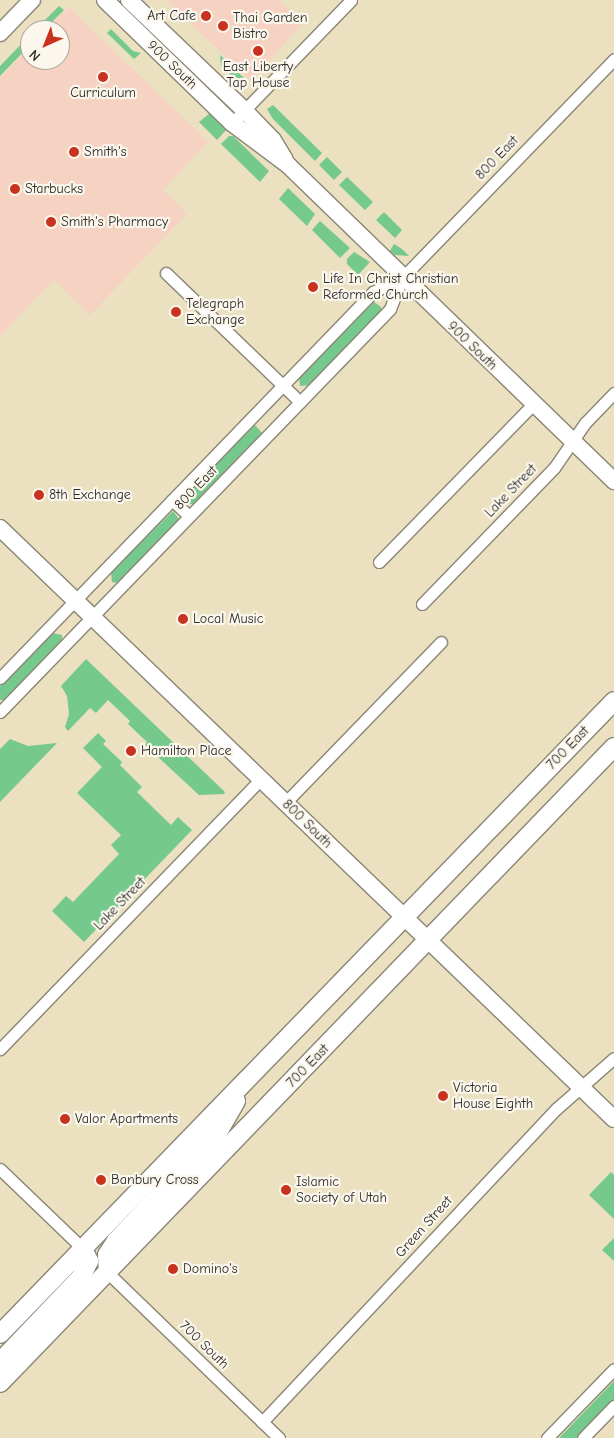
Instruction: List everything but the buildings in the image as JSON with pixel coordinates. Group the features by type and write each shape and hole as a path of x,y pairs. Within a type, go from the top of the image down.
{"main road":[{"name":"700 East","path":"0,1334 614,701"},
{"name":"700 East","path":"0,1383 429,941 614,747"},
{"path":"108,1273 107,1255 116,1241 217,1134 248,1078"},
{"path":"0,1362 81,1277 89,1261 83,1249"}],"street":[{"path":"0,33 32,0"},
{"name":"900 South","path":"105,0 232,123 289,166 402,278 614,481"},
{"name":"900 South","path":"129,0 244,110 272,140 289,166"},
{"path":"232,123 350,0"},
{"name":"800 East","path":"0,678 373,292 402,278 614,59"},
{"path":"166,273 300,402"},
{"name":"800 East","path":"0,712 390,309 402,278"},
{"name":"Lake Street","path":"422,604 554,468 585,423 614,393"},
{"path":"379,562 533,404"},
{"path":"172,500 189,516"},
{"name":"800 South","path":"0,528 614,1119"},
{"path":"285,803 441,642"},
{"name":"Lake Street","path":"0,1049 261,779"},
{"name":"Green Street","path":"262,1422 390,1289 419,1252 489,1179 614,1058"},
{"path":"0,1170 83,1249"},
{"name":"700 South","path":"108,1273 279,1438"},
{"path":"547,1438 614,1369"},
{"path":"583,1438 614,1406"}],"shaded area":[{"path":"166,0 279,0 303,23 251,81"},
{"path":"69,7 208,142 163,190 187,214 90,315 54,280 0,336 0,78 20,57 20,70 70,70 70,20 56,20"}],"green space":[{"path":"59,6 64,10 54,20 45,20"},
{"path":"111,29 133,51 141,53 134,59 107,33"},
{"path":"20,45 20,55 0,76 0,66"},
{"path":"220,55 244,78 246,82 242,86 221,66"},
{"path":"273,105 322,153 315,161 273,119 267,109"},
{"path":"210,113 226,130 217,140 199,122"},
{"path":"229,136 233,136 269,171 260,182 221,144"},
{"path":"327,157 342,172 334,180 319,165"},
{"path":"347,177 373,202 365,210 339,185"},
{"path":"288,188 315,214 307,226 279,199"},
{"path":"384,212 402,230 395,238 376,220"},
{"path":"320,221 350,248 340,258 312,230"},
{"path":"394,244 409,256 395,255 390,251"},
{"path":"354,252 370,262 358,275 347,264 347,259"},
{"path":"374,302 381,307 381,311 311,385 300,386 299,377"},
{"path":"255,425 262,433 193,504 188,504 186,494"},
{"path":"173,511 179,519 118,583 112,582 111,572"},
{"path":"52,633 62,635 62,642 5,700 0,700 0,686"},
{"path":"86,659 225,792 224,794 199,795 145,745 147,742 128,724 130,721 108,700 96,713 90,708 68,731 65,727 69,714 67,696 61,686"},
{"path":"98,733 106,741 103,744 122,762 120,765 142,787 137,792 171,825 178,817 192,830 84,942 52,911 66,896 73,902 119,854 111,845 121,835 77,793 102,767 83,748"},
{"path":"10,739 28,746 57,743 0,802 0,749"},
{"path":"611,1172 614,1175 614,1219 589,1195"},
{"path":"614,1238 614,1261 602,1250"},
{"path":"614,1381 614,1400 578,1438 559,1438"}],"place":[{"name":"Art Cafe","path":"206,16"},
{"name":"Thai Garden Bistro","path":"223,26"},
{"name":"East Liberty Tap House","path":"258,51"},
{"name":"Curriculum","path":"103,77"},
{"name":"Smith's","path":"74,152"},
{"name":"Starbucks","path":"15,189"},
{"name":"Smith's Pharmacy","path":"51,222"},
{"name":"Life In Christ Christian Reformed Church","path":"313,287"},
{"name":"Telegraph Exchange","path":"176,312"},
{"name":"8th Exchange","path":"39,495"},
{"name":"Local Music","path":"183,619"},
{"name":"Hamilton Place","path":"131,751"},
{"name":"Victoria House Eighth","path":"443,1096"},
{"name":"Valor Apartments","path":"65,1119"},
{"name":"Banbury Cross","path":"101,1180"},
{"name":"Islamic Society of Utah","path":"286,1190"},
{"name":"Domino's","path":"173,1269"}]}
